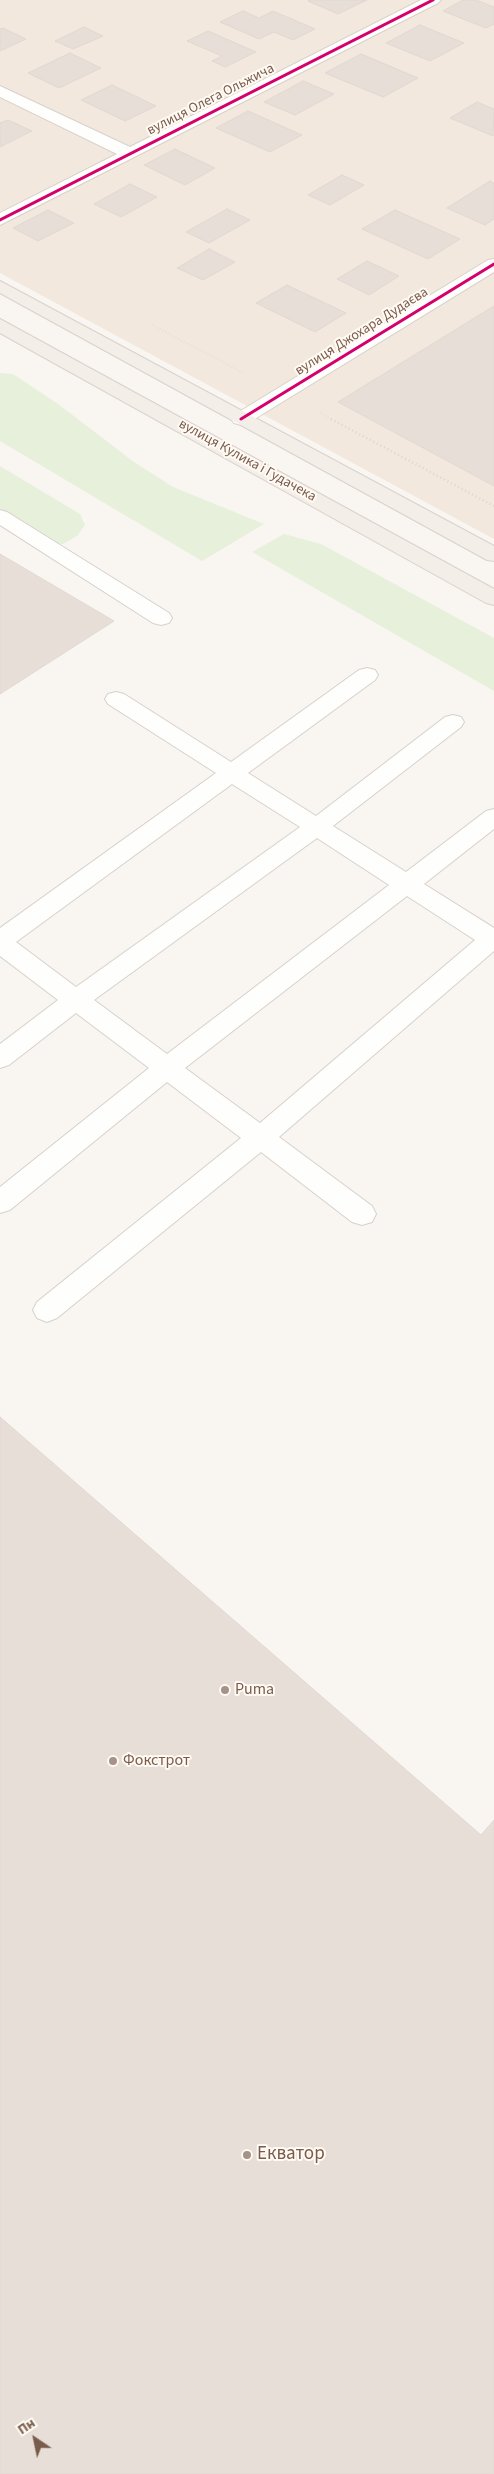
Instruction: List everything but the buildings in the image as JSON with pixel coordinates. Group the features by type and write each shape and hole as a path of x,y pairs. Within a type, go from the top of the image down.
{"main road":[{"path":"0,286 241,419 494,555"},
{"name":"вулиця Кулика і Гудачека","path":"0,325 494,598"}],"street":[{"name":"вулиця Олега Ольжича","path":"0,220 433,0"},
{"path":"0,91 130,154"},
{"name":"вулиця Джохара Дудаєва","path":"241,419 494,264"},
{"path":"0,516 161,618"},
{"path":"362,1214 0,942 230,772 367,674"},
{"path":"47,1310 260,1138 493,938 116,699"},
{"path":"0,1058 76,1000 317,827 453,722"},
{"path":"0,1202 167,1068 405,883 494,817"}],"shaded area":[{"path":"0,0 494,0 494,539 0,273"}],"green space":[{"path":"0,373 13,374 58,404 134,462 173,487 264,524 202,561 0,441"},
{"path":"0,466 80,514 85,525 77,536 63,544 43,542 0,515"},
{"path":"284,534 321,544 494,638 494,691 252,552"}],"cycle path":[{"path":"0,220 433,0"},
{"path":"241,419 494,264"}],"place":[{"name":"Puma","path":"225,1690"},
{"name":"Фокстрот","path":"113,1761"},
{"name":"Екватор","path":"247,2155"}]}
